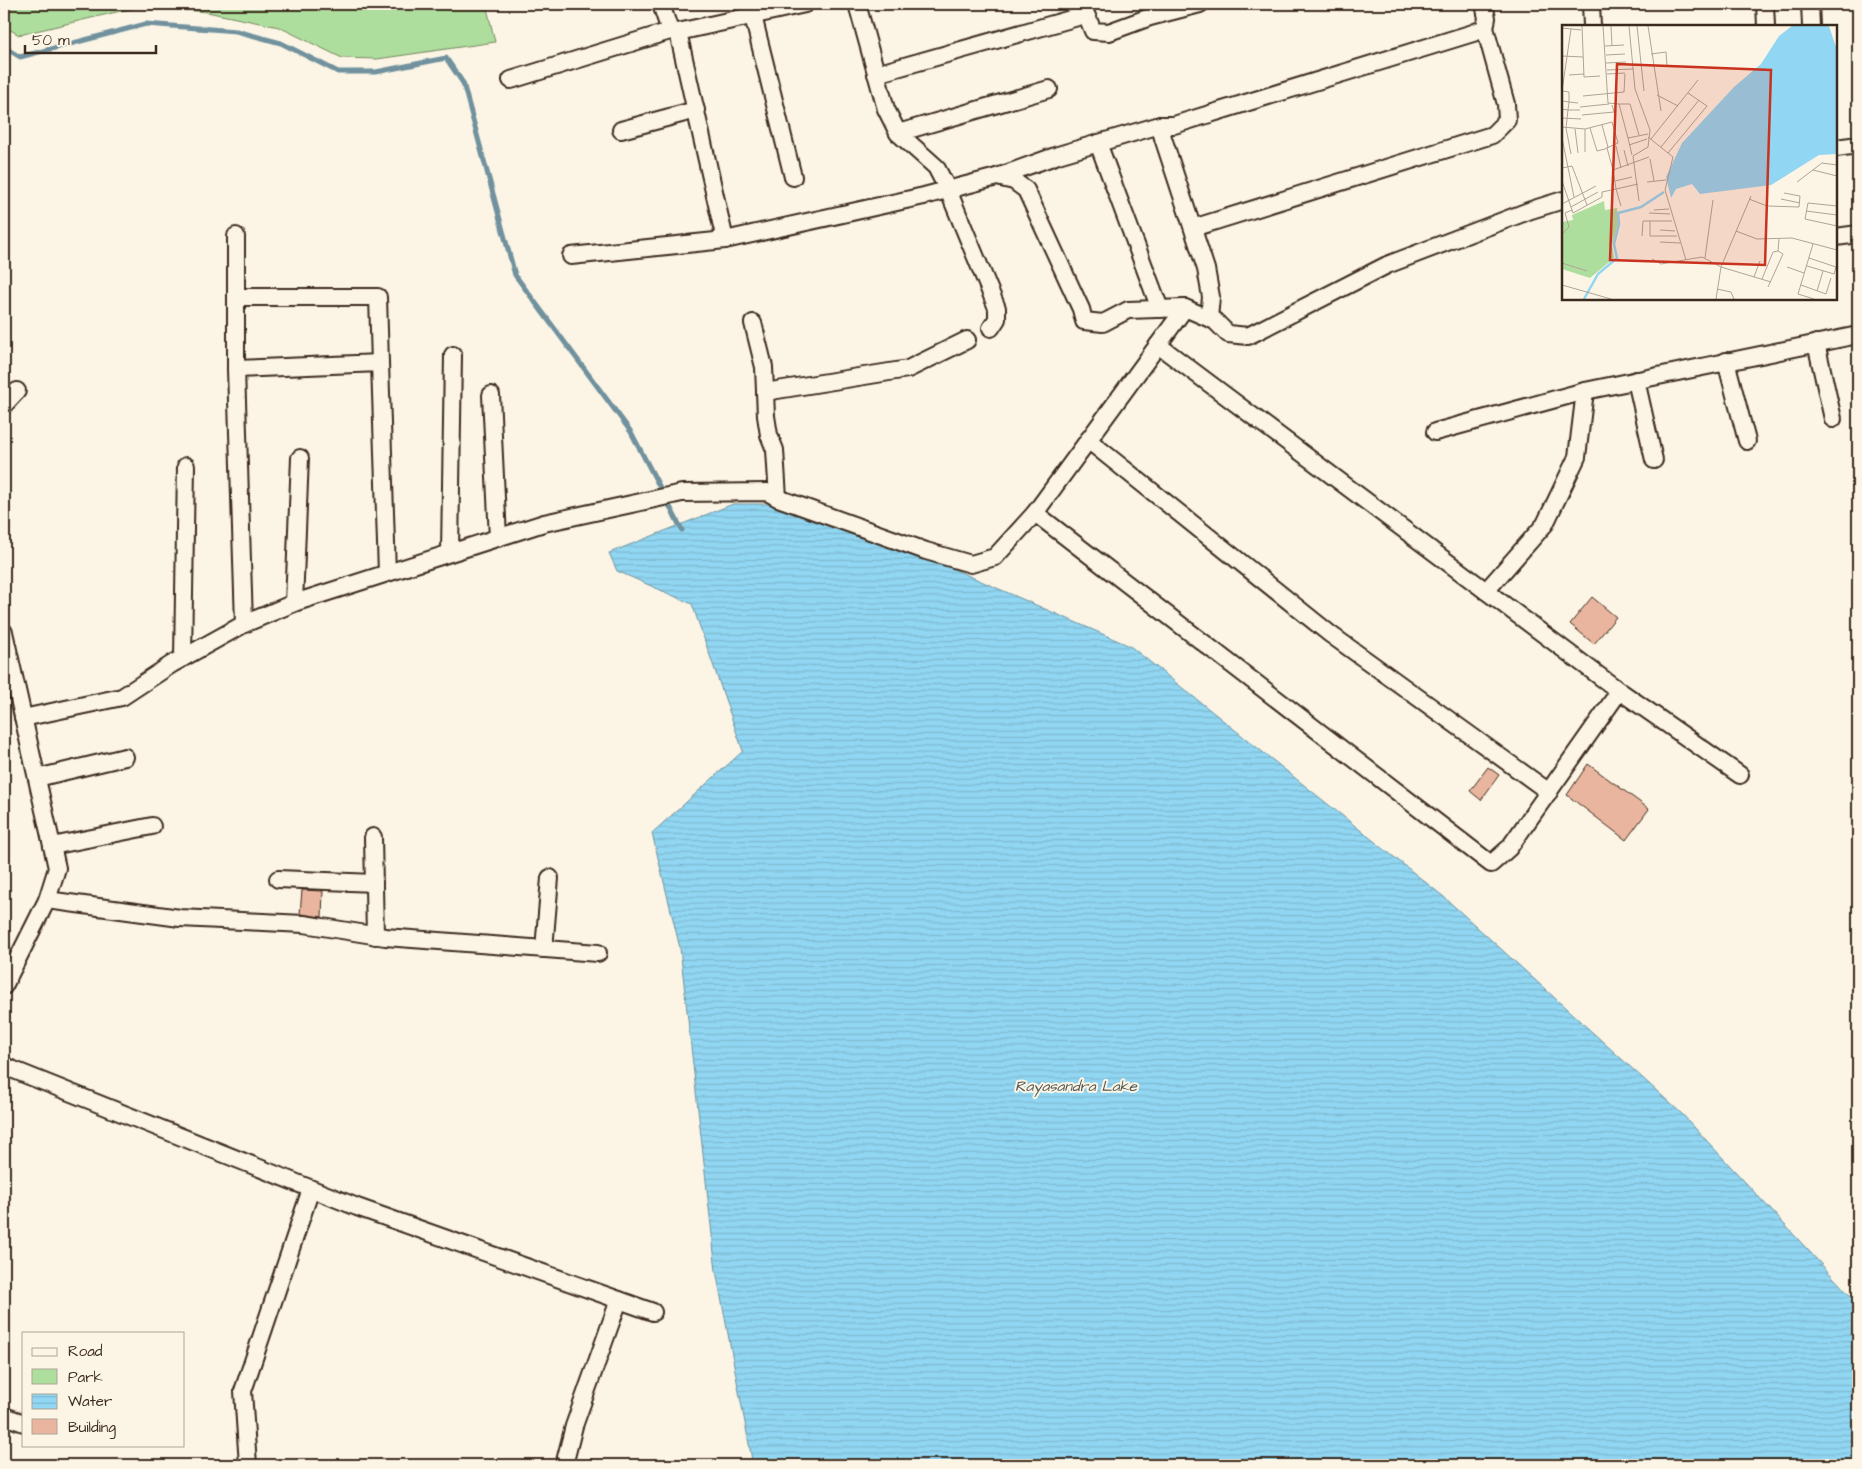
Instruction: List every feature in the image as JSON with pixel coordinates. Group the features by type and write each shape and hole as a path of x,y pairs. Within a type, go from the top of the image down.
{"street":[{"path":"661,4 674,32 696,110 725,240"},
{"path":"511,80 674,32 754,16 769,8 804,4"},
{"path":"857,4 886,109 898,133 936,166 948,190 997,308 998,319 991,328"},
{"path":"876,74 1084,9 1093,31 1109,32 1150,17 1200,4"},
{"path":"1193,228 1492,136 1507,120 1506,104 1485,28 1487,18 1484,4"},
{"path":"1591,4 1592,25"},
{"path":"1765,4 1766,25"},
{"path":"1810,4 1811,25"},
{"path":"754,16 793,177"},
{"path":"571,256 725,240 948,190 997,177 1098,143 1160,125 1174,125 1485,28"},
{"path":"898,133 1049,90"},
{"path":"622,130 696,110"},
{"path":"1160,125 1162,138 1206,269 1211,297 1209,318"},
{"path":"1098,143 1160,309"},
{"path":"1837,148 1858,145"},
{"path":"997,177 1014,181 1026,190 1081,309 1084,321 1103,323 1128,310 1185,308 1215,321 1228,334 1248,336 1387,265 1531,210 1562,200"},
{"path":"1837,237 1858,234"},
{"path":"236,236 236,369 244,624"},
{"path":"236,297 378,297 387,574"},
{"path":"23,718 122,697 183,658 244,624 294,603 544,523 682,493 768,492 778,498 926,551 971,564 995,557 1035,513 1185,308"},
{"path":"753,323 764,367 766,416 769,435 775,450 778,498"},
{"path":"1435,432 1585,391 1858,335"},
{"path":"765,392 908,369 967,340"},
{"path":"1816,343 1833,420"},
{"path":"1158,345 1614,687 1740,775"},
{"path":"450,553 453,355"},
{"path":"1726,362 1747,442"},
{"path":"236,369 380,363"},
{"path":"1636,380 1654,460"},
{"path":"4,405 17,391"},
{"path":"1486,591 1545,524 1577,457 1585,391"},
{"path":"491,395 498,538"},
{"path":"1088,440 1330,634 1549,792"},
{"path":"294,603 300,458"},
{"path":"183,658 186,466"},
{"path":"1035,513 1491,864 1509,848 1616,696 1614,687"},
{"path":"4,632 57,868 48,900 4,986"},
{"path":"36,778 124,756"},
{"path":"52,846 152,826"},
{"path":"373,837 375,936"},
{"path":"544,949 550,878"},
{"path":"278,879 374,883"},
{"path":"48,900 180,918 304,924 375,936 598,953"},
{"path":"4,1066 357,1207 653,1312"},
{"path":"248,1465 243,1391 311,1189"},
{"path":"564,1465 574,1426 619,1300"},
{"path":"4,1416 22,1422"}],"green space":[{"path":"4,4 486,4 495,42 377,59 342,58 279,27 207,12 142,6 19,35 4,26"}],"water":[{"name":"Rayasandra Lake","path":"733,504 804,504 1130,646 1444,897 1682,1114 1858,1304 1858,1465 753,1465 716,1271 680,948 652,833 743,751 692,604 617,571 609,553"}],"building":[{"path":"1592,597 1616,617 1594,644 1570,624"},
{"path":"1588,764 1649,809 1626,840 1567,795"},
{"path":"1488,767 1499,775 1481,800 1470,791"},
{"path":"302,890 323,891 322,917 300,914"}],"waterway":[{"path":"4,47 20,57 146,24 236,31 281,43 338,72 376,72 446,58 463,83 515,275 631,432 682,530"}]}
